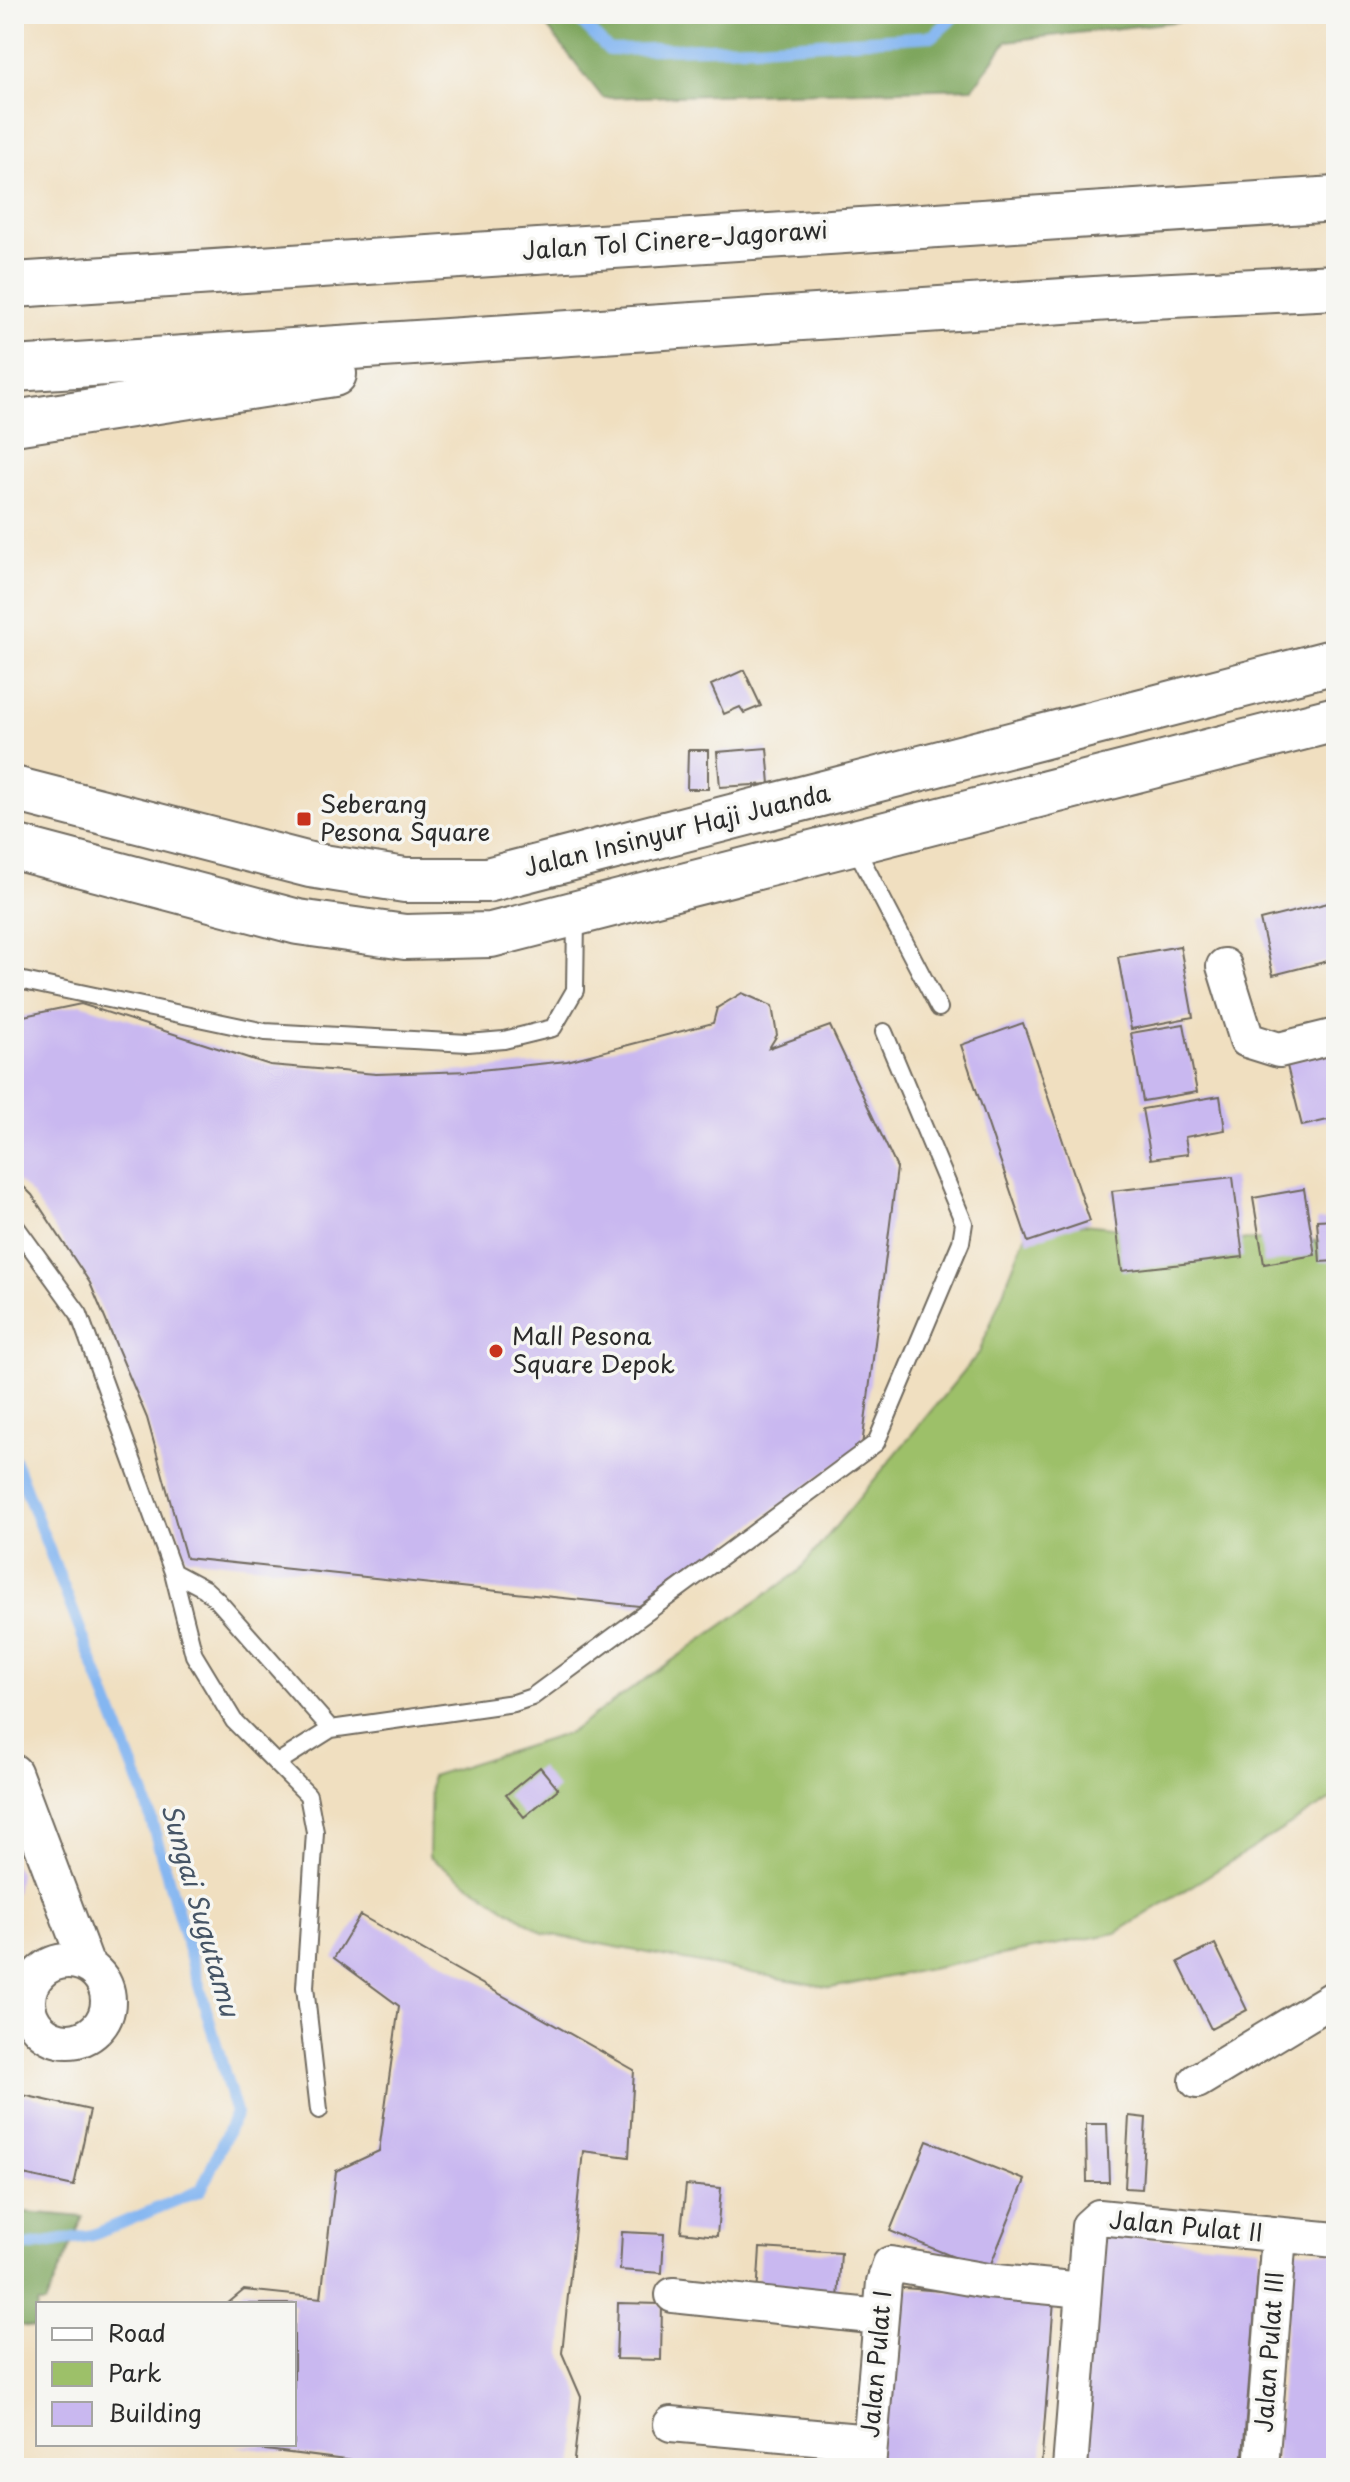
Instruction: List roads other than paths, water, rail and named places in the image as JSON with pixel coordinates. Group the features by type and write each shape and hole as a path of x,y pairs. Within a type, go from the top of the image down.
{"highway":[{"name":"Jalan Tol Cinere–Jagorawi","path":"14,285 1336,199"},
{"path":"14,369 1336,287"},
{"path":"14,423 629,329"},
{"name":"Jalan Insinyur Haji Juanda","path":"14,789 310,865 405,880 487,880 1336,661"},
{"path":"14,847 298,922 405,937 491,935 1336,719"}],"street":[{"path":"1224,966 1247,1040 1279,1050 1336,1036"},
{"path":"14,1772 87,1966"},
{"path":"60,1962 87,1966 97,1974 108,1997 102,2022 94,2032 83,2038 57,2040 45,2034 22,2012 31,1985 29,1966 60,1962"},
{"path":"1197,2081 1336,1997"},
{"name":"Jalan Pulat II","path":"1070,2468 1089,2226 1099,2217 1336,2240"},
{"name":"Jalan Pulat III","path":"1261,2468 1279,2235"},
{"name":"Jalan Pulat I","path":"869,2455 880,2317 884,2282 890,2264 987,2281 1084,2290"},
{"path":"673,2295 880,2317"},
{"path":"671,2424 869,2455"}],"lane":[{"path":"853,843 939,1008"},
{"path":"14,979 265,1032 468,1043 504,1040 553,1028 575,990 576,915"},
{"path":"277,1763 331,1729 514,1703 532,1697 876,1443 961,1242 964,1223 884,1032"},
{"path":"14,1224 79,1314 173,1572 194,1655 234,1721 308,1795 315,1832 305,1987 319,2110"},
{"path":"173,1572 205,1589 218,1601 331,1729"}],"waterway":[{"name":"Sungai Sugutamu","path":"573,14 609,50 757,47 933,36 957,14"},
{"name":"Sungai Sugutamu","path":"14,1459 144,1795 236,2113 201,2190 93,2235 14,2248"}],"place":[{"name":"Seberang Pesona Square","path":"304,819"},
{"name":"Mall Pesona Square Depok","path":"496,1351"}]}
